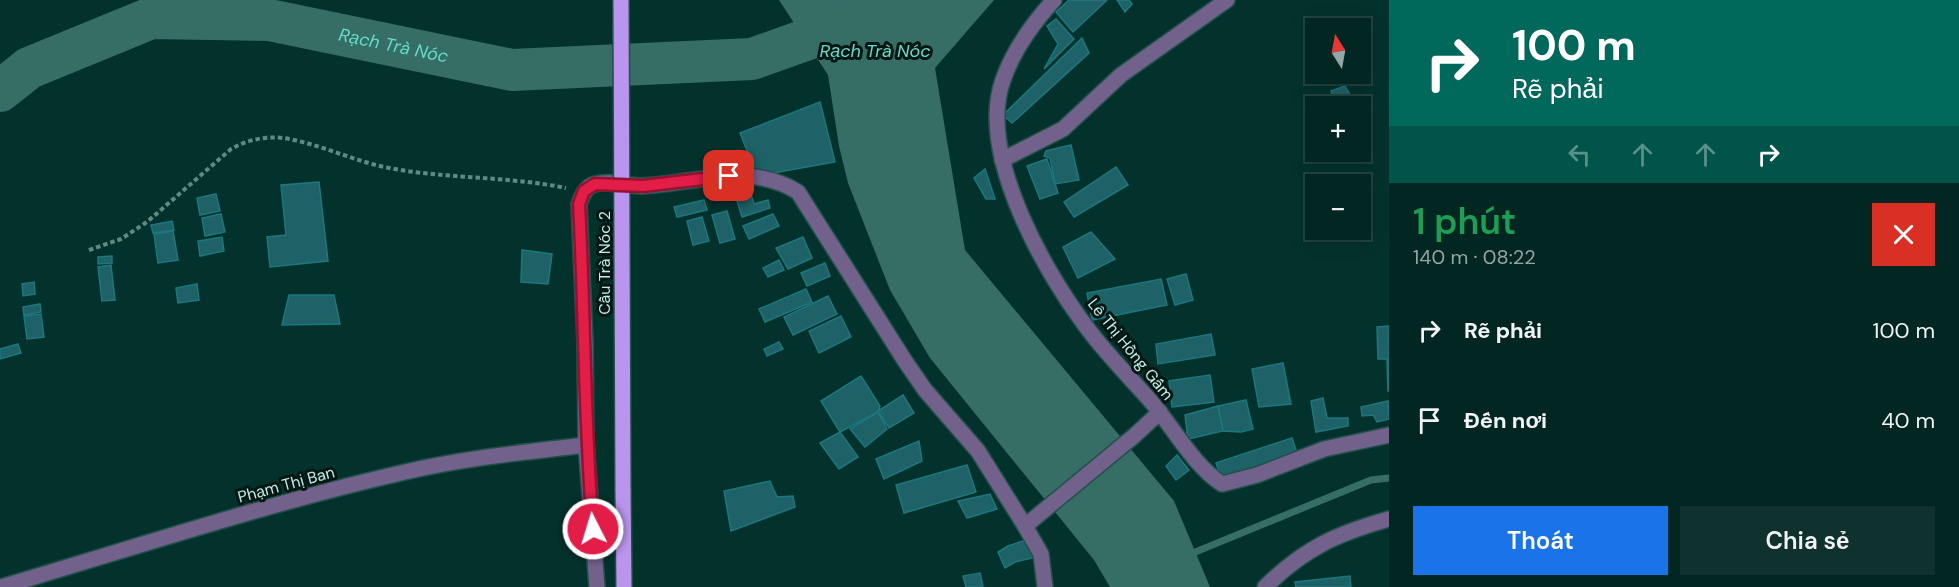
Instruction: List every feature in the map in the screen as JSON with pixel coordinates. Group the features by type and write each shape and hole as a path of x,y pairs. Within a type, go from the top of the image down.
{"main road":[{"name":"Cầu Trà Nóc 2","path":"621,0 624,587"}],"street":[{"name":"Lê Thị Hồng Gấm","path":"1054,0 1014,55 1002,82 997,116 1002,160 1008,182 1024,221 1078,316 1160,412 1202,468 1222,484 1257,475 1324,449 1389,435"},
{"path":"1002,160 1063,129 1121,75 1227,0"},
{"path":"597,587 586,445 585,342 579,204 584,191 595,184 643,186 729,176 762,176 782,181 798,192 905,361 925,390 978,451 1025,526 1041,554 1045,587"},
{"path":"1025,526 1160,412"},
{"name":"Phạm Thị Ban","path":"1,587 256,509 407,471 513,453 586,445"},
{"path":"1265,587 1312,547 1340,534 1389,519"}],"path":[{"path":"89,250 121,239 147,222 231,149 247,140 261,138 282,138 308,144 387,168 584,191"}],"water":[{"path":"779,0 994,0 935,68 965,250 1174,501 1210,587 1110,587 1094,560 930,358 890,290 848,183 839,146 828,75"}],"building":[{"path":"1069,0 1107,0 1073,32 1056,12"},
{"path":"1117,0 1129,0 1132,4 1125,12"},
{"path":"1056,19 1074,39 1044,69 1058,44 1047,26"},
{"path":"1082,38 1089,53 1012,123 1003,115"},
{"path":"1345,86 1351,96 1333,96 1331,91"},
{"path":"820,102 835,162 757,176 740,133"},
{"path":"1071,145 1079,180 1055,184 1050,158 1044,156 1046,151"},
{"path":"1047,159 1058,193 1040,199 1027,166"},
{"path":"1116,167 1128,185 1074,217 1064,202"},
{"path":"985,169 995,199 986,199 974,178"},
{"path":"319,182 328,261 270,267 267,237 286,235 281,185"},
{"path":"216,194 220,211 200,215 197,198"},
{"path":"751,194 754,204 768,200 770,208 742,217 736,198"},
{"path":"704,200 707,210 677,217 674,207"},
{"path":"727,211 735,239 720,243 712,215"},
{"path":"221,214 225,232 205,236 202,218"},
{"path":"773,214 779,226 749,239 743,226"},
{"path":"702,217 709,241 693,245 687,221"},
{"path":"172,221 174,230 153,233 151,225"},
{"path":"173,231 178,260 158,263 154,234"},
{"path":"1091,232 1115,259 1078,278 1063,247"},
{"path":"222,237 224,251 200,256 198,241"},
{"path":"803,237 812,258 788,269 776,248"},
{"path":"522,250 552,254 548,284 521,282"},
{"path":"112,256 112,263 98,264 98,257"},
{"path":"779,260 784,270 768,277 763,268"},
{"path":"825,263 830,276 807,286 801,273"},
{"path":"111,265 115,300 102,301 98,267"},
{"path":"1186,274 1193,300 1175,305 1167,279"},
{"path":"1161,279 1167,305 1092,320 1087,293"},
{"path":"34,282 35,294 23,296 22,284"},
{"path":"197,284 199,300 178,303 176,288"},
{"path":"806,289 812,302 765,322 759,309"},
{"path":"289,295 334,295 340,324 282,325"},
{"path":"828,296 837,314 793,335 784,317"},
{"path":"40,304 41,312 24,315 23,307"},
{"path":"41,314 44,337 27,339 24,316"},
{"path":"841,316 851,337 819,353 809,331"},
{"path":"1389,326 1388,391 1387,359 1378,359 1377,327"},
{"path":"1211,334 1215,355 1158,364 1156,344"},
{"path":"779,342 783,349 767,356 764,349"},
{"path":"18,344 21,353 0,359 0,349"},
{"path":"1283,363 1291,404 1259,407 1252,369"},
{"path":"1210,375 1214,402 1172,407 1169,381"},
{"path":"861,376 880,406 878,412 840,432 821,401"},
{"path":"903,395 914,413 889,428 878,411"},
{"path":"1323,398 1327,418 1348,418 1348,426 1316,432 1311,401"},
{"path":"1246,400 1253,429 1241,432 1223,431 1218,406"},
{"path":"1388,401 1389,419 1377,422 1373,415 1362,416 1361,407"},
{"path":"1218,406 1223,431 1188,439 1185,415"},
{"path":"878,412 887,429 865,447 850,429"},
{"path":"840,432 858,457 839,469 820,443"},
{"path":"1292,438 1297,453 1222,480 1216,463"},
{"path":"919,441 922,461 884,479 876,459"},
{"path":"1177,455 1189,470 1176,480 1166,466"},
{"path":"967,465 976,492 904,513 896,485"},
{"path":"770,481 777,497 793,496 795,507 731,531 724,491"},
{"path":"990,494 997,509 967,518 958,501"},
{"path":"1026,540 1036,557 1015,562 1005,568 998,552"},
{"path":"980,573 983,587 966,587 963,576"},
{"path":"1350,576 1351,587 1296,587 1295,582"}],"waterway":[{"name":"Rạch Trà Nóc","path":"0,91 29,68 151,18 269,20 512,70 752,59 892,9 899,0"},
{"path":"1188,555 1371,480 1389,478"}],"route":[{"path":"593,529 586,445 585,342 581,284 579,204 584,191 595,184 643,186 729,176"}]}
